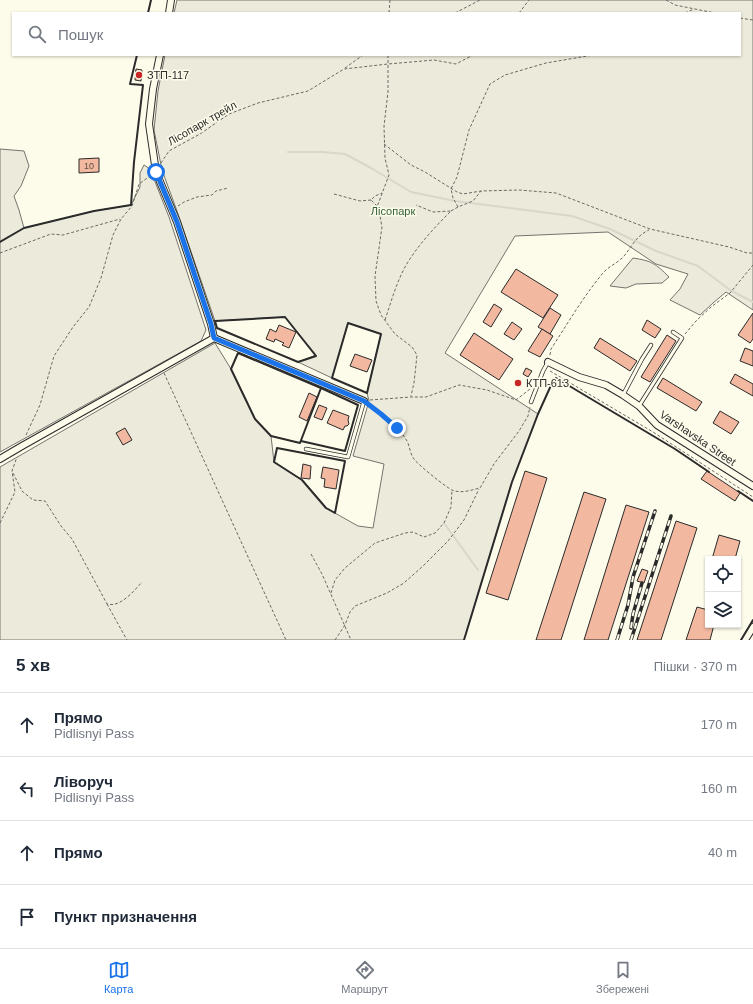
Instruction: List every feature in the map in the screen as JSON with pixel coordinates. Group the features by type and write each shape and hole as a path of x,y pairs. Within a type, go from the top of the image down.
{"street":[{"path":"169,12 171,0"},
{"path":"160,56 153,89 149,124 156,172 177,222 211,324 214,338"},
{"path":"0,459 214,338"},
{"path":"214,338 364,401"},
{"name":"Varshavska Street","path":"548,362 579,378 606,385 623,395 639,406 657,425 753,486"},
{"path":"745,640 753,627"}],"lane":[{"path":"639,406 682,338 673,332"},
{"path":"623,395 651,345"},
{"path":"531,402 548,362"},
{"path":"306,449 348,457 364,401"}],"path":[{"path":"389,12 390,0"},
{"path":"457,12 480,0"},
{"path":"520,12 529,0"},
{"path":"666,0 675,5 710,12"},
{"path":"687,12 694,9"},
{"path":"741,18 753,20"},
{"path":"344,69 362,56"},
{"path":"377,207 389,175 385,158 384,144 384,126 388,92 388,56"},
{"name":"Лісопарк трейл","path":"156,172 169,151 200,134 229,114 258,103 308,91 344,69 434,60 456,64 471,56"},
{"path":"458,207 453,198 451,189 457,176 470,130 490,84 505,75 546,63 587,56"},
{"path":"384,144 411,165 425,172 451,189 463,194 481,191 519,190 556,193 650,229 729,247 747,253 753,253"},
{"path":"0,523 15,492 12,471 40,405 54,356 73,327 89,307 101,278 113,235 121,219 132,206 139,184 156,172"},
{"path":"172,210 184,202 197,197 212,195 216,191 228,188"},
{"path":"385,320 396,286 406,266 424,240 451,211 473,201 481,191"},
{"path":"334,194 360,200 371,200 375,196 382,193"},
{"path":"371,200 377,207 382,227 375,276 376,300 381,315 395,334 412,346 417,356 414,383 410,397"},
{"path":"416,205 433,212 451,211"},
{"path":"0,253 51,234 63,236 121,219"},
{"path":"548,362 551,349 581,302 604,272 624,256 638,236 650,229"},
{"path":"682,338 696,321 711,307 730,293 753,265"},
{"path":"161,368 286,640"},
{"path":"549,370 652,432 753,497"},
{"path":"364,401 426,397 459,385 487,390 516,400 540,381"},
{"path":"364,401 397,428 407,442 414,459 428,472 452,490 463,492 480,488"},
{"path":"335,640 345,625 350,612 355,606 387,593 404,583 424,566 448,541 464,520 494,464 519,431 528,416 531,402"},
{"path":"12,471 22,491 32,500 45,501 61,526 72,539 127,640"},
{"path":"330,593 335,580 344,568 375,543 405,533 413,532 424,537 435,533 444,523 451,507 452,490"},
{"path":"311,554 322,574 351,640"},
{"path":"107,604 112,605 119,602 131,594 142,582"}],"green space":[{"name":"Лісопарк","path":"177,0 753,0 753,310 726,292 700,315 670,300 680,289 688,274 656,264 608,232 515,236 445,353 538,414 512,482 464,640 0,640 0,467 215,343 231,369 255,419 271,436 274,462 302,480 326,508 358,526 373,528 384,464 353,456 369,401 367,393 381,334 348,323 332,378 298,362 316,355 285,317 215,321 162,170 154,130 158,91 165,56 741,56 741,12 174,12"},
{"path":"0,149 24,151 29,166 21,186 14,196 24,228 94,211 131,205 140,187 140,173 144,165 150,169 169,217 206,330 201,341 0,452"},
{"path":"633,258 653,263 669,277 662,283 636,284 626,288 610,286"}],"building":[{"name":"ЗТП-117","path":"136,69 142,70 141,81 135,80"},
{"path":"99,158 99,172 79,173 79,159"},
{"path":"516,269 558,295 543,318 501,292"},
{"path":"494,304 502,309 491,327 483,322"},
{"path":"550,308 561,315 550,334 538,327"},
{"path":"753,313 753,339 750,343 738,335"},
{"path":"647,320 661,329 655,338 642,330"},
{"path":"512,322 522,329 514,340 504,334"},
{"path":"279,325 296,332 289,348 282,345 284,343 275,339 274,342 266,339 270,329 276,332"},
{"path":"542,329 553,336 540,357 528,351"},
{"path":"474,333 513,359 499,380 460,355"},
{"path":"667,335 676,341 650,382 641,377"},
{"path":"600,338 637,361 630,371 594,348"},
{"path":"745,348 753,351 753,366 740,361"},
{"path":"355,354 372,360 367,372 350,366"},
{"path":"526,368 532,371 528,377 523,374"},
{"path":"735,374 753,384 753,396 730,383"},
{"path":"663,378 702,402 696,411 657,388"},
{"path":"309,393 317,397 307,421 299,417"},
{"path":"319,405 327,408 322,420 314,417"},
{"path":"333,410 349,416 349,424 345,426 343,430 327,423"},
{"path":"720,411 739,422 731,434 713,423"},
{"path":"125,428 132,440 123,445 116,433"},
{"path":"303,464 311,466 310,479 301,478"},
{"path":"323,467 339,470 336,489 324,487 325,479 321,478"},
{"path":"525,471 547,478 508,600 486,593"},
{"path":"707,471 740,493 735,501 701,479"},
{"path":"584,492 606,499 561,640 536,640"},
{"path":"626,505 649,512 608,640 584,640"},
{"path":"676,521 697,528 661,640 637,640"},
{"path":"719,535 740,541 736,556 713,556"},
{"path":"642,569 648,571 644,583 637,581"},
{"path":"697,607 705,609 705,628 713,628 710,640 686,640"}],"waterway":[{"path":"288,152 323,152 345,154 411,192 455,201 572,216 610,229 656,251 698,266 730,290 753,302"},
{"path":"444,523 478,570"}],"railway":[{"path":"617,640 628,605 633,577 655,511"},
{"path":"631,640 671,516"},
{"path":"631,628 633,614 642,583"}],"wall":[{"path":"148,12 151,0"},
{"path":"0,242 24,228 94,211 131,205 134,162 143,85 130,84 137,56"},
{"path":"285,317 316,356 298,362 217,328 215,321 285,317"},
{"path":"348,323 381,334 367,393 332,378 348,323"},
{"path":"238,353 321,388 300,443 271,436 255,419 231,369 238,353"},
{"path":"464,640 512,482 538,414 553,381 556,378 675,449 709,472"},
{"path":"301,441 345,451 358,405 321,388"},
{"path":"277,448 345,461 335,513 326,508 302,480 274,462 277,448"},
{"path":"738,491 753,501"},
{"path":"741,640 753,620"}],"place":[{"name":"ЗТП-117","path":"139,75"},
{"name":"КТП-613","path":"518,383"}],"route":[{"path":"156,172 177,222 211,324 214,338 364,401 397,428"}]}
